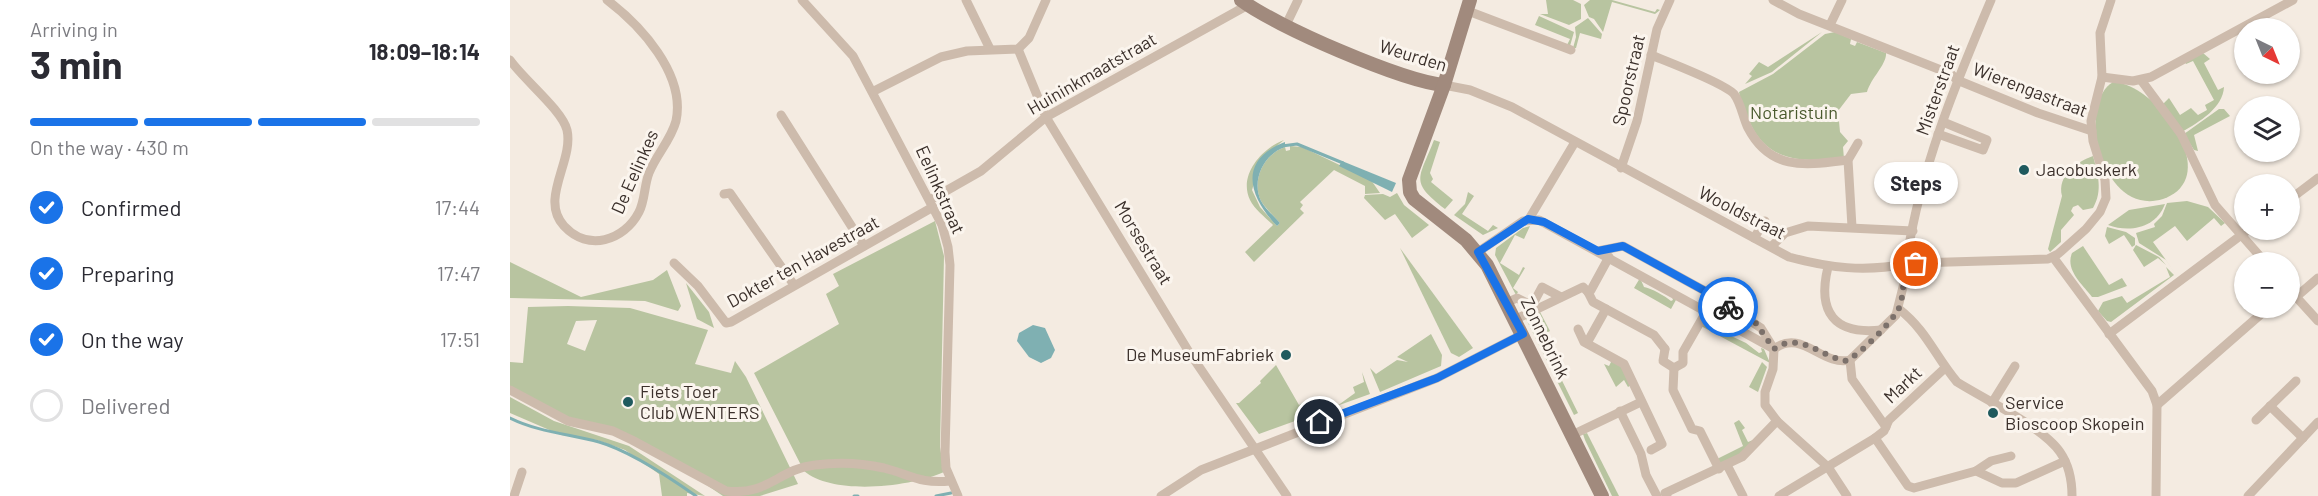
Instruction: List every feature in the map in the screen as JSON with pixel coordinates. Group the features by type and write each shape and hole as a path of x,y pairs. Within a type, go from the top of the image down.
{"street":[{"name":"De Eelinkes","path":"510,60 531,87 556,111 566,128 566,152 556,193 555,208 560,221 581,239 596,241 620,235 640,211 648,176 675,123 676,106 668,74 655,49 640,28 607,0"},
{"path":"966,0 990,49"},
{"path":"874,91 941,57 990,49 1018,49 1029,38 1046,0"},
{"path":"1286,25 1298,0"},
{"name":"Spoorstraat","path":"1621,168 1637,121 1658,29 1670,0"},
{"name":"Wierengastraat","path":"1773,0 1799,14 1951,74 1957,80 2038,114 2092,131"},
{"path":"1830,25 1842,0"},
{"name":"Misterstraat","path":"1907,266 1913,231 1938,134 1957,80 1990,0"},
{"path":"2111,0 2100,33 2102,77 2093,112 2092,131 2105,180 2104,204 2086,229 2053,257 2152,391 2157,405 2156,496"},
{"path":"2102,77 2141,80 2294,0"},
{"name":"Eelinkstraat","path":"805,1 853,56 874,91 942,225 949,256 945,452 950,480 958,496"},
{"name":"Weurden","path":"1244,2 1286,25 1378,66 1433,84 1444,85 1502,102 1575,142"},
{"name":"Huininkmaatstraat","path":"932,203 981,171 1046,117 1244,2"},
{"path":"1469,5 1571,50"},
{"name":"Zonnebrink","path":"1469,5 1408,187 1414,199 1478,252 1508,302 1602,496"},
{"name":"Morsestraat","path":"1018,49 1046,117 1189,352 1287,496"},
{"path":"1651,55 1728,90 1738,101 1754,137 1764,149 1778,158 1802,165 1848,160"},
{"path":"2141,80 2174,124 2216,205 2234,222"},
{"path":"781,116 864,246"},
{"path":"1938,134 1983,150 1987,140 1943,122"},
{"path":"1478,252 1528,219 1575,142"},
{"name":"Wooldstraat","path":"1575,142 1789,257 1828,267 1867,269 1916,264 1996,262 2053,257"},
{"path":"1852,227 1848,160 1858,143"},
{"path":"2300,192 2318,178"},
{"path":"724,194 730,194 794,285"},
{"name":"Dokter ten Havestraat","path":"674,264 698,286 726,323 864,246 932,203"},
{"path":"1528,219 1544,222 1774,349"},
{"path":"1754,238 1765,221"},
{"path":"1772,246 1785,233 1808,226 1913,231"},
{"path":"2109,334 2234,240"},
{"path":"1598,251 1623,246 1755,322 1774,349 1773,369 1764,398 1768,411 1828,467 1847,496"},
{"path":"1589,294 1609,257"},
{"path":"1774,349 1779,345 1798,341 1839,360 1850,360 1899,309 1907,266"},
{"path":"1828,267 1824,282 1824,301 1832,317 1848,329 1881,330"},
{"path":"2300,294 2318,278"},
{"path":"1508,302 1517,298 1529,304 1534,302 1542,287 1561,297"},
{"path":"1516,319 1583,287 1593,302 1654,335 1665,349 1663,361 1674,368"},
{"path":"1674,368 1683,363 1683,352 1714,298"},
{"path":"2300,301 2318,321"},
{"path":"1587,343 1606,309"},
{"name":"Markt","path":"1899,309 1918,325 1933,345 1945,368 1957,382 2052,442 2066,462"},
{"path":"2157,405 2257,318"},
{"path":"1578,329 1587,343 1624,364 1662,444 1650,450"},
{"path":"1161,496 1201,470 1255,447 1437,378 1523,334"},
{"name":"Markt","path":"1925,352 1933,345"},
{"path":"1665,349 1676,346 1683,352"},
{"name":"Markt","path":"1850,360 1852,379 1866,392 1886,427"},
{"path":"1992,403 2015,366"},
{"path":"1674,368 1673,390 1692,429 1700,431 1743,496"},
{"name":"Markt","path":"1779,496 1875,438 1916,394 1945,368"},
{"path":"2256,420 2296,381"},
{"path":"510,390 568,421 613,431 726,491 740,494 761,490 796,468 817,464 877,467 929,483 950,480"},
{"path":"1572,435 1641,402"},
{"path":"2270,406 2303,438"},
{"path":"1620,411 1641,457 1646,475 1662,495 1746,454 1777,421"},
{"path":"2248,496 2318,422"},
{"path":"1875,438 1909,486 1914,488 1976,471 1991,461 2011,456"},
{"path":"1976,471 2002,483 2016,483 2066,462 2072,481 2072,496"},
{"path":"514,496 522,472"}],"green space":[{"path":"1546,0 1573,0 1581,4 1581,19 1569,25 1540,14 1548,14"},
{"path":"1590,0 1612,0 1655,12 1657,9 1660,10 1655,14 1612,2 1603,32 1594,19 1589,17 1584,5"},
{"path":"1539,16 1574,32 1570,46 1567,45 1570,39 1535,25"},
{"path":"1588,18 1602,34 1601,39 1580,33 1576,48 1573,48 1576,37 1575,27"},
{"path":"1822,32 1772,72 1745,84 1752,76 1749,74 1759,62 1768,67"},
{"name":"Notaristuin","path":"1835,32 1851,39 1850,44 1855,46 1857,42 1886,53 1884,62 1867,92 1851,94 1838,111 1840,132 1848,141 1843,147 1844,159 1800,159 1775,152 1756,133 1739,92 1773,74 1825,34"},
{"path":"2203,53 2210,59 2204,63 2218,90 2224,87 2223,95 2209,114 2182,132 2163,104 2169,98 2180,115 2191,108 2198,115 2207,110 2205,105 2214,100 2193,61 2186,64 2185,62"},
{"path":"2113,82 2127,85 2141,92 2155,104 2167,117 2185,148 2188,164 2186,178 2180,188 2163,199 2142,200 2124,192 2110,176 2101,156 2096,134 2096,113 2102,94"},
{"path":"2219,109 2224,109 2230,116 2194,135 2198,151 2194,150 2184,134"},
{"path":"1284,140 1262,158 1252,190 1260,207 1277,226 1280,223 1261,201 1258,185 1261,169 1271,155 1285,147 1286,151 1290,150 1290,146 1302,147 1371,180 1380,193 1365,194 1365,186 1334,170 1300,202 1303,205 1300,209 1304,213 1254,262 1245,252 1273,225 1252,204 1247,191 1247,181 1260,156"},
{"path":"1434,140 1440,142 1430,173 1433,179 1431,182 1453,200 1445,209 1426,192 1420,179"},
{"path":"2093,156 2099,182 2096,202 2093,208 2083,210 2078,205 2073,207 2071,211 2074,215 2061,230 2061,242 2050,252 2048,249 2062,196 2062,182 2070,170"},
{"path":"1468,192 1474,196 1462,214 1488,231 1493,225 1498,228 1483,235 1454,215 1465,204"},
{"path":"1397,193 1404,205 1429,225 1412,238 1395,214 1385,220 1364,198 1365,195 1383,194 1390,197"},
{"path":"2187,201 2208,207 2225,223 2221,226 2214,218 2187,241 2175,226 2153,242 2166,260 2139,243 2136,233 2155,227 2154,224 2162,216 2167,203"},
{"path":"2165,204 2155,219 2141,226 2125,228 2108,225 2129,210"},
{"path":"935,221 944,256 940,447 944,472 912,482 872,487 834,484 817,479 804,471 754,373 839,324 826,294 839,286 833,274"},
{"path":"1530,226 1524,239 1515,235 1500,263 1519,275 1523,267 1525,268 1513,288 1518,292 1516,295 1495,255 1496,248 1523,228"},
{"path":"2107,227 2126,232 2135,238 2135,245 2132,247 2124,235 2109,244 2105,236"},
{"path":"2136,245 2159,257 2166,265 2158,258 2144,267 2133,250"},
{"path":"2083,246 2109,285 2122,278 2127,286 2092,297 2076,276 2071,265 2072,253"},
{"path":"1400,248 1473,348 1459,357 1451,353"},
{"path":"510,262 581,297 653,280 667,270 681,306 678,311 645,301 510,298"},
{"path":"2166,267 2174,275 2111,322 2107,321 2098,311 2103,302 2122,296 2127,303 2170,277"},
{"path":"1640,278 1644,287 1671,301 1672,297 1677,298 1671,309 1634,288"},
{"path":"686,283 709,312 714,328 697,319"},
{"path":"528,307 630,308 708,330 695,364 731,373 735,361 746,377 798,484 760,496 723,496 650,447 562,415 510,389 510,362 523,363","holes":["597,320 585,351 567,344 576,321"]},
{"path":"1539,310 1550,331 1540,336 1578,413 1574,415 1525,317"},
{"path":"1708,318 1710,326 1746,343 1759,353 1762,352 1761,348 1764,349 1770,363 1701,326 1703,323 1706,325 1708,322 1705,320"},
{"path":"1431,334 1442,355 1441,366 1380,392 1370,368 1376,374 1397,360 1408,362 1397,357"},
{"path":"1612,360 1622,365 1631,385 1628,387 1624,380 1616,387 1604,364 1609,366"},
{"path":"1762,362 1767,367 1758,392 1749,387"},
{"path":"1276,365 1299,405 1309,399 1317,411 1333,401 1337,406 1259,434 1236,403 1239,403 1261,383 1260,381"},
{"path":"1362,372 1370,394 1337,406 1355,393 1353,387 1364,382"},
{"path":"510,397 554,421 629,446 705,496 687,493 687,496 662,496 659,474 625,450 597,440 561,435 510,413"},
{"path":"1739,420 1745,428 1742,430 1748,442 1753,440 1741,454 1721,464 1717,459 1743,446 1734,423"},
{"path":"1587,433 1619,496 1612,496 1585,440 1583,434"}],"water":[{"path":"1285,142 1285,147 1271,155 1261,169 1258,185 1261,201 1280,223 1277,226 1260,203 1252,180 1254,169 1260,159 1270,150"},
{"path":"1342,161 1396,183 1392,192 1339,166"},
{"path":"1033,325 1045,328 1055,350 1051,358 1041,363 1029,357 1017,341 1019,333"}],"waterway":[{"path":"1282,146 1297,144 1343,163"},
{"path":"510,418 532,427 611,446 649,465 696,496"},
{"path":"936,496 951,493"}],"way so far":[{"path":"1728,307 1755,322 1774,349 1779,345 1798,341 1839,360 1850,360 1896,315 1903,296 1904,276 1911,264 1916,264"}],"place":[{"name":"Jacobuskerk","path":"2024,170"},
{"name":"Steps","path":"1916,264"},
{"name":"De MuseumFabriek","path":"1286,355"},
{"name":"Fiets Toer Club WENTERS","path":"628,402"},
{"name":"Service Bioscoop Skopein","path":"1993,413"}],"route":[{"path":"1320,422 1437,378 1523,334 1508,302 1478,252 1523,220 1536,219 1544,222 1598,251 1623,246 1705,291 1728,307"}]}
